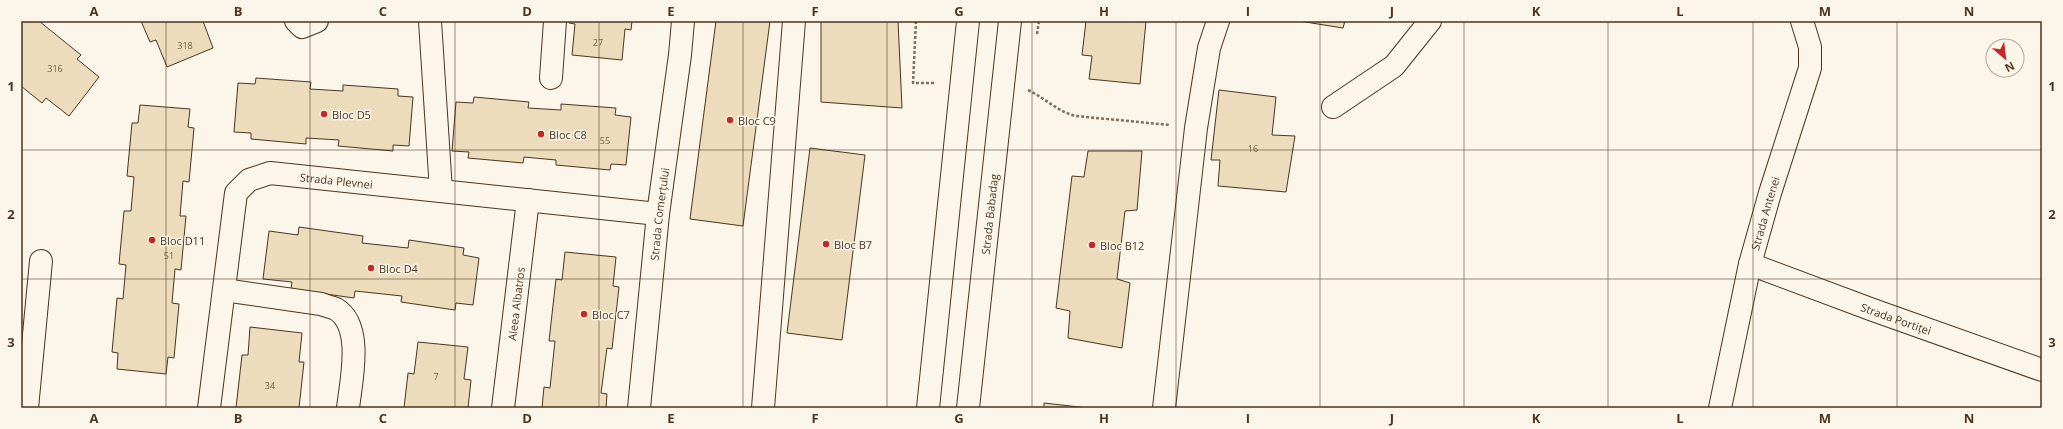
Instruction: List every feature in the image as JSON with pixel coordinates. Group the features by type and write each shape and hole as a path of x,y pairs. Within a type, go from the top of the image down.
{"street":[{"path":"296,21 302,27 318,21"},
{"path":"430,21 441,191"},
{"path":"551,78 555,21"},
{"name":"Strada Comerțului","path":"639,408 658,214 680,55 683,21"},
{"path":"763,408 794,21"},
{"path":"928,408 968,21"},
{"name":"Strada Babadag","path":"968,408 1001,88 1010,21"},
{"path":"1164,408 1196,128 1209,48 1218,21"},
{"path":"1333,107 1394,66 1430,21"},
{"name":"Strada Antenei","path":"1720,408 1750,264 1770,193 1810,68 1810,47 1802,21"},
{"name":"Strada Plevnei","path":"209,408 236,193 249,180 270,173 658,214"},
{"name":"Aleea Albatros","path":"503,408 528,200"},
{"path":"27,408 41,261"},
{"name":"Strada Portiței","path":"1750,264 1873,310 2042,370"},
{"path":"224,290 321,304 336,310 346,320 352,336 354,353 348,408"}],"path":[{"path":"1001,88 1027,90 1045,98 1064,113 1076,116 1196,128"}],"building":[{"path":"21,21 39,21 81,55 77,59 99,77 69,116 46,98 42,103 21,86"},
{"path":"141,21 203,21 213,48 167,67 156,40 150,42"},
{"path":"570,21 632,21 631,30 625,29 622,60 572,55 575,24 569,23"},
{"name":"Bloc C9","path":"716,21 770,21 743,226 690,219"},
{"path":"821,21 898,21 902,108 821,102"},
{"path":"1086,21 1146,21 1140,84 1089,79 1092,56 1082,55"},
{"path":"1299,21 1345,21 1343,28"},
{"name":"Bloc D5","path":"256,78 311,82 310,89 343,91 343,85 398,89 398,96 413,97 409,146 393,145 393,151 338,146 339,140 306,138 306,144 251,139 251,133 234,132 238,83 255,84"},
{"path":"1219,90 1276,97 1272,135 1295,136 1286,192 1218,186 1220,160 1211,160"},
{"name":"Bloc C8","path":"474,97 529,102 528,108 561,110 561,104 616,108 615,115 631,117 626,165 611,164 610,170 556,165 556,160 524,157 523,163 468,158 469,152 452,151 456,102 473,103"},
{"name":"Bloc D11","path":"140,105 190,109 188,127 194,128 189,182 183,181 180,216 186,216 181,270 175,269 172,303 179,304 174,358 168,357 166,374 117,369 118,353 112,352 117,298 123,299 126,265 119,264 124,211 131,211 134,177 127,176 132,123 138,123"},
{"name":"Bloc B7","path":"810,148 865,155 842,340 787,333"},
{"name":"Bloc B12","path":"1088,151 1142,151 1137,210 1125,211 1117,279 1130,283 1122,348 1068,338 1070,311 1056,308 1072,176 1084,177"},
{"name":"Bloc D4","path":"299,227 363,236 362,243 408,248 409,240 464,248 463,255 479,258 473,305 456,303 455,310 401,302 402,296 355,291 354,298 291,289 292,282 263,279 269,231 298,235"},
{"name":"Bloc C7","path":"565,252 616,257 613,286 619,287 612,349 607,348 601,393 607,394 606,408 542,408 544,387 550,388 555,341 549,341 556,279 562,280"},
{"path":"250,327 302,333 299,362 304,362 299,408 236,408 242,355 248,355"},
{"path":"418,342 468,347 464,379 471,380 468,408 404,408 408,373 414,374"},
{"path":"1044,403 1088,408 1044,408"}],"place":[{"name":"Bloc D5","path":"324,114"},
{"name":"Bloc C9","path":"730,120"},
{"name":"Bloc C8","path":"541,134"},
{"name":"Bloc D11","path":"152,240"},
{"name":"Bloc B7","path":"826,244"},
{"name":"Bloc B12","path":"1092,245"},
{"name":"Bloc D4","path":"371,268"},
{"name":"Bloc C7","path":"584,314"}]}
